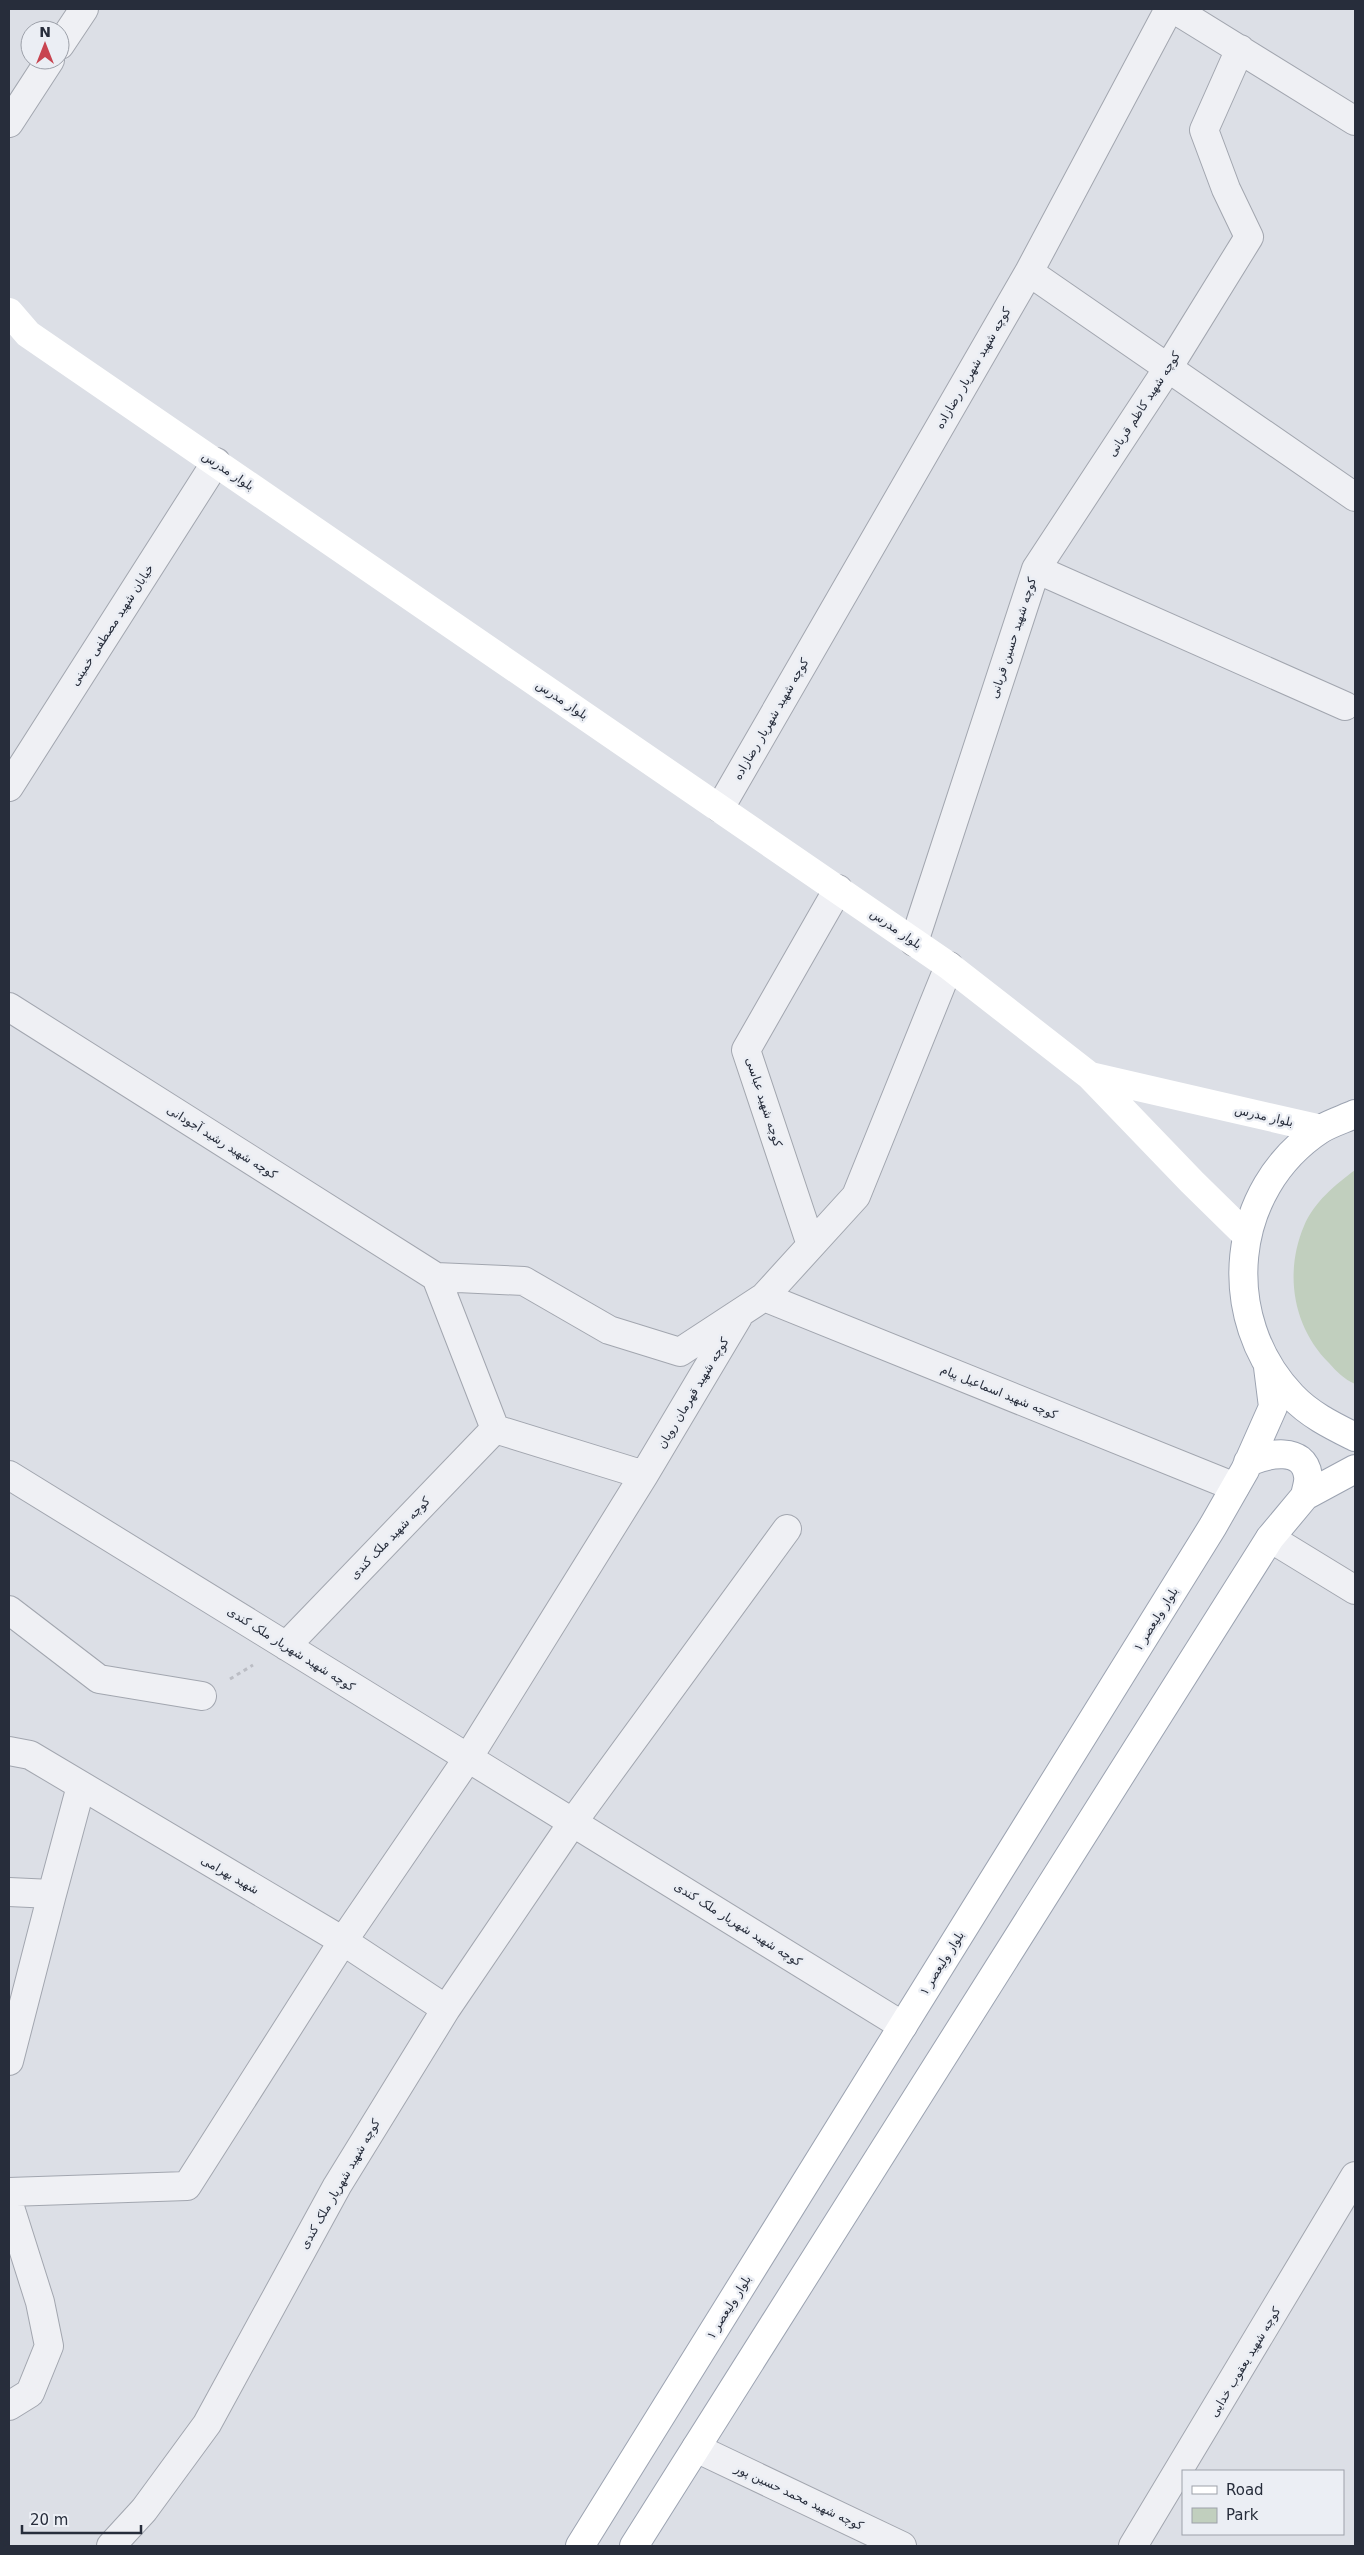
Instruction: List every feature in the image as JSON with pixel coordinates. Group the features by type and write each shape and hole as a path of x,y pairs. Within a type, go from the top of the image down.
{"main road":[{"name":"بلوار مدرس","path":"9,312 18,331 216,462 949,966 1090,1076 1246,1235"},
{"name":"بلوار مدرس","path":"1090,1076 1321,1129"},
{"path":"1355,1114 1321,1129 1287,1158 1262,1194 1246,1235 1242,1280 1250,1326 1268,1367 1293,1397 1322,1421 1355,1437"},
{"name":"بلوار ولیعصر ۱","path":"580,2546 1213,1526 1248,1462 1273,1407 1268,1367"},
{"path":"1248,1462 1268,1454 1287,1454 1301,1462 1308,1475 1305,1496"},
{"path":"634,2546 1270,1538 1305,1496 1355,1469"}],"street":[{"path":"70,30 84,9"},
{"path":"1169,9 1029,272 1355,497"},
{"path":"1174,9 1355,120"},
{"name":"کوچه شهید کاظم قربانی","path":"1036,569 1168,368 1249,237 1226,189 1204,130 1240,49"},
{"path":"9,123 43,70"},
{"name":"کوچه شهید شهریار رضازاده","path":"720,808 1029,272"},
{"name":"خیابان شهید مصطفی خمینی","path":"9,787 216,462"},
{"name":"کوچه شهید حسین قربانی","path":"914,942 1036,569 1345,706"},
{"name":"کوچه شهید عباسی","path":"811,1245 746,1050 838,889"},
{"path":"644,1475 495,1429 436,1276 524,1281 609,1330 680,1352 752,1304 811,1245 856,1196 949,966"},
{"name":"کوچه شهید رشید آجودانی","path":"9,1007 436,1276"},
{"name":"کوچه شهید قهرمان رویان","path":"9,2192 187,2186 343,1941 468,1758 752,1304"},
{"name":"کوچه شهید اسماعیل پیام","path":"752,1304 1235,1487"},
{"name":"کوچه شهید ملک کندی","path":"286,1646 495,1429"},
{"name":"کوچه شهید شهریار ملک کندی","path":"9,1475 903,2026"},
{"name":"کوچه شهید شهریار ملک کندی","path":"111,2546 144,2510 207,2424 337,2186 446,2009 573,1822 787,1529"},
{"path":"1270,1538 1355,1590"},
{"path":"9,1610 99,1679 202,1696"},
{"name":"شهید بهرامی","path":"9,1751 30,1755 343,1941 446,2009"},
{"path":"11,2048 81,1786"},
{"path":"9,1892 52,1894"},
{"name":"کوچه شهید یعقوب خدایی","path":"1133,2546 1355,2176"},
{"path":"9,2204 40,2302 49,2346 30,2393 9,2406"},
{"name":"کوچه شهید محمد حسین پور","path":"696,2448 902,2546"}],"path":[{"path":"202,1696 286,1646"}],"green space":[{"path":"1355,1170 1355,1384 1344,1378 1332,1366 1317,1349 1307,1333 1296,1299 1294,1262 1304,1226 1313,1209"}]}
